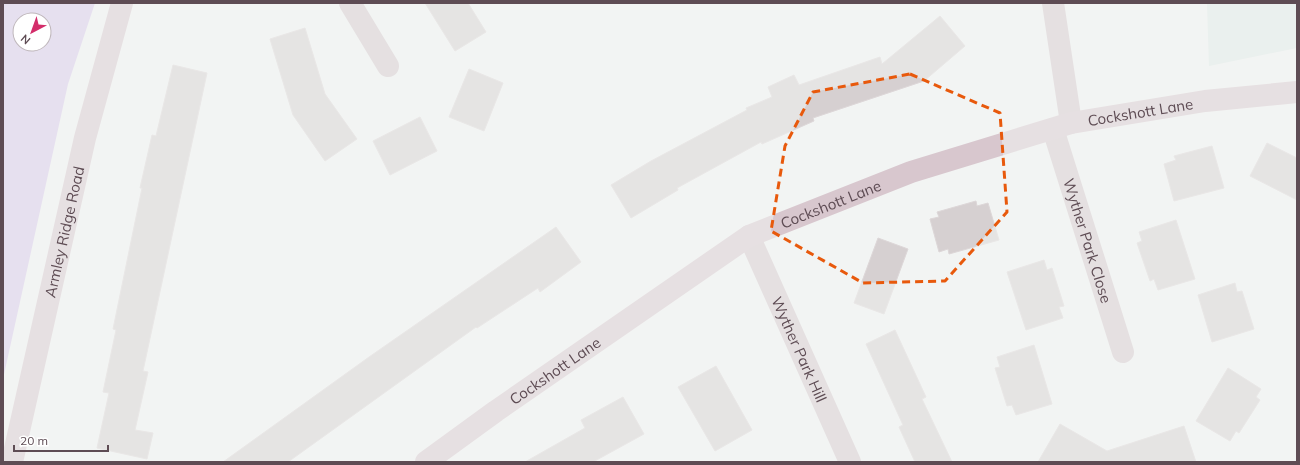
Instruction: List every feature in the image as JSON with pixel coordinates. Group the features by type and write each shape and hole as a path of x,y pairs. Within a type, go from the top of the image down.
{"street":[{"name":"Armley Ridge Road","path":"12,462 85,138 122,3"},
{"path":"350,3 388,66"},
{"name":"Wyther Park Close","path":"1053,3 1062,126 1123,352"},
{"name":"Cockshott Lane","path":"426,462 496,411 749,236 911,172 1062,126 1205,101 1297,92"},
{"name":"Wyther Park Hill","path":"749,236 850,462"}],"highlighted area":[{"path":"910,74 1000,113 1007,212 945,281 863,283 771,231 785,146 813,92"}],"shaded area":[{"path":"3,3 95,3 68,84 3,379"},
{"path":"1207,3 1297,3 1297,48 1209,66"}],"building":[{"path":"425,3 468,3 486,32 455,51"},
{"path":"940,16 965,46 924,81 813,118 814,121 762,144 761,142 677,188 678,190 631,218 611,185 651,161 747,110 746,108 772,97 768,87 794,75 799,85 880,57 882,64"},
{"path":"305,28 325,94 357,139 325,161 293,115 270,39"},
{"path":"173,65 207,73 143,371 148,372 135,430 153,433 147,459 97,448 109,393 103,392 116,330 113,329 142,188 140,188 152,135 156,136"},
{"path":"469,69 503,83 484,131 449,117"},
{"path":"420,117 437,151 390,175 373,141"},
{"path":"1267,143 1297,158 1297,200 1250,176"},
{"path":"1212,146 1224,188 1174,201 1164,164 1176,160 1174,156"},
{"path":"976,201 977,206 988,203 999,240 949,254 948,249 939,252 930,219 939,217 937,212"},
{"path":"1176,220 1195,279 1158,290 1154,279 1150,281 1137,243 1142,241 1139,232"},
{"path":"556,227 581,262 540,292 538,288 477,328 476,327 288,462 223,462 369,357"},
{"path":"878,238 908,249 884,314 854,303"},
{"path":"1044,260 1047,270 1052,268 1064,306 1059,307 1063,318 1026,330 1007,272"},
{"path":"1235,283 1237,292 1242,291 1254,329 1212,342 1198,295"},
{"path":"895,330 926,397 922,399 952,462 915,462 899,427 903,425 866,344"},
{"path":"1034,345 1052,404 1016,415 1012,405 1007,406 995,368 1000,367 997,357"},
{"path":"716,366 752,430 715,451 678,387"},
{"path":"1228,368 1261,389 1256,397 1260,400 1239,433 1236,431 1230,441 1196,421"},
{"path":"623,397 644,434 593,462 525,462 585,428 581,420"},
{"path":"1060,424 1107,451 1184,426 1196,462 1038,462"}]}
